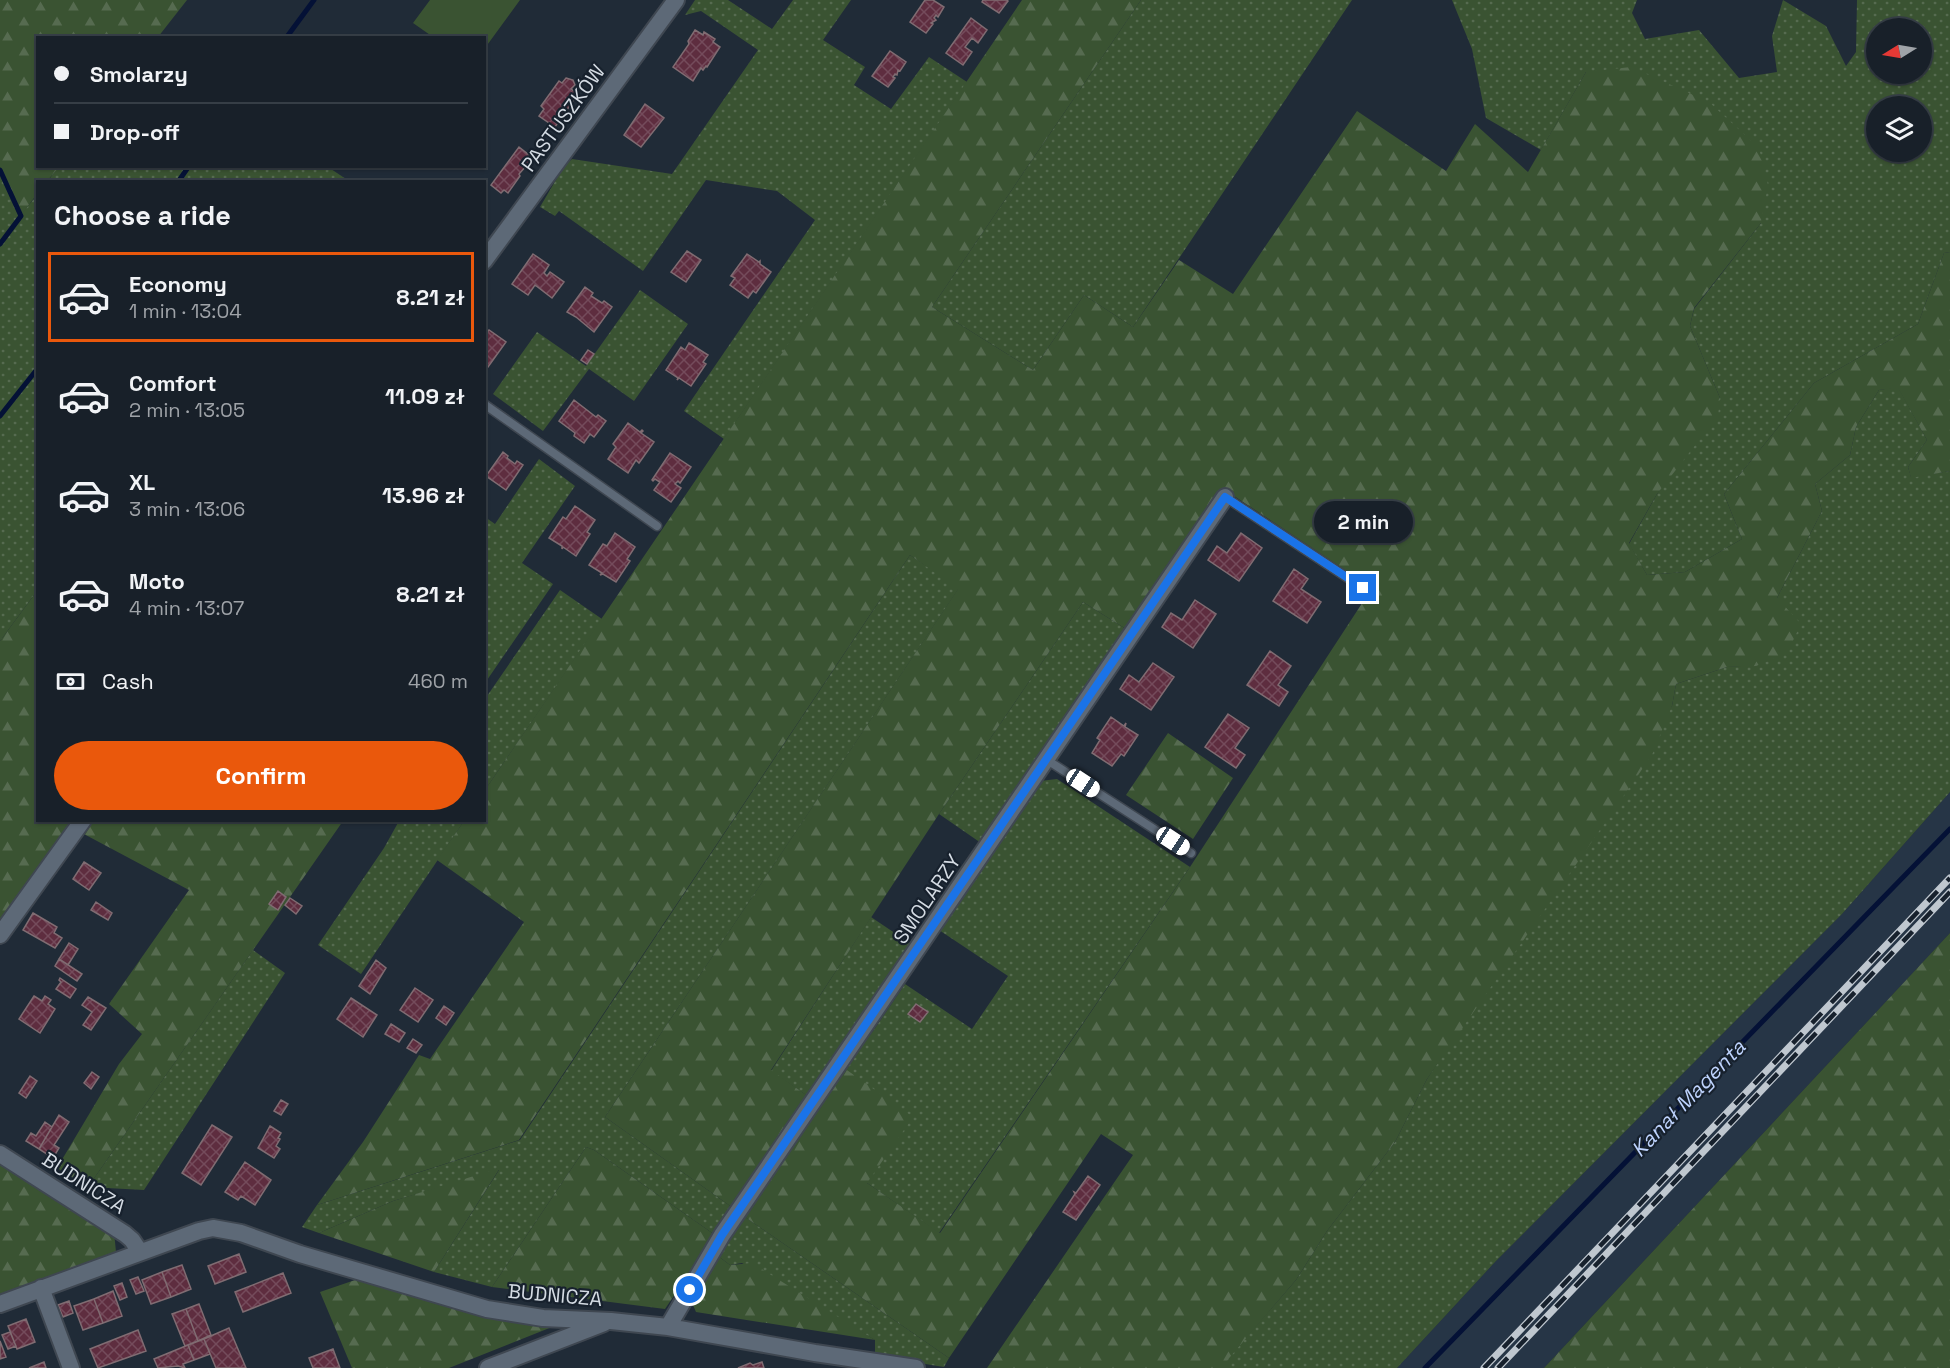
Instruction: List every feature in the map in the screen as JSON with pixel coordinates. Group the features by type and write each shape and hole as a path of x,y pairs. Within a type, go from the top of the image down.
{"street":[{"name":"PASTUSZKÓW","path":"486,258 676,0"},
{"name":"SMOLARZY","path":"668,1327 722,1235 1225,497"},
{"path":"0,935 82,822"},
{"name":"BUDNICZA","path":"0,1154 125,1234 140,1252"},
{"name":"BUDNICZA","path":"0,1304 140,1252 213,1228 241,1233 300,1254 487,1310 543,1318 610,1321 668,1327 814,1353 916,1368"},
{"path":"41,1288 71,1368"},
{"path":"489,1368 610,1321"}],"lane":[{"path":"486,405 657,526"},
{"path":"1225,497 1363,588"},
{"path":"1047,760 1191,853"}],"shaded area":[{"path":"1950,792 1950,933 1544,1368 1397,1368 1496,1261 1842,914"}],"green space":[{"path":"0,0 187,0 159,36 36,36 36,168 58,168 48,180 36,180 36,195 22,214 0,169"},
{"path":"430,0 520,0 486,47 486,36 432,36 413,23"},
{"path":"695,0 728,0 772,29 793,0 851,0 823,40 865,67 854,85 891,109 929,57 967,82 724,439 684,411 815,220 777,191 706,180 643,271 559,211 555,216 540,207 564,166 572,159 672,174 758,50 701,11 685,15"},
{"path":"1022,0 1141,0 932,307 1033,370 1084,295 1133,327 1179,260 1233,294 1357,111 1446,171 1475,124 1528,172 1586,72 1631,67 1709,102 1759,148 1768,185 1761,223 1694,308 1690,326 1720,398 1718,416 1657,494 1629,543 1647,575 1685,572 1742,539 1724,494 1814,383 1918,324 1944,253 1950,252 1950,471 1911,478 1908,467 1927,440 1898,388 1879,390 1856,427 1850,455 1815,484 1822,511 1777,598 1801,624 1787,653 1756,666 1727,667 1676,684 1672,706 1652,755 1427,1079 1395,1142 1327,1231 1296,1280 1224,1364 1224,1368 987,1368 1133,1155 1101,1134 949,1358 745,1217 844,1068 913,1117 867,1183 940,1233 1190,867 1372,588 1222,488 1126,629 1083,602 939,814 771,1070 809,1097 733,1208 605,1117 958,589 910,555 519,1140 317,1205 363,1142 419,1055 430,1059 524,922 437,860 463,822 486,822 486,789"},
{"path":"1141,0 1352,0 1133,327 1084,295 1033,370 932,307"},
{"path":"1452,0 1637,0 1632,13 1645,39 1699,30 1739,78 1777,72 1772,36 1783,0 1826,26 1846,66 1856,52 1857,0 1950,0 1950,252 1944,253 1918,324 1814,383 1724,494 1742,539 1685,572 1647,575 1629,544 1657,494 1720,398 1690,326 1694,309 1761,223 1586,72 1541,150 1486,118 1472,49"},
{"path":"58,168 330,168 348,180 48,180"},
{"path":"0,169 22,213 36,196 36,592 0,641"},
{"path":"640,290 688,324 634,401 589,369 543,431 493,394 537,332 586,366"},
{"path":"1898,387 1927,440 1908,467 1911,477 1950,471 1950,792 1842,914 1496,1261 1397,1368 1224,1368 1223,1364 1296,1280 1327,1231 1395,1142 1427,1079 1672,706 1676,684 1727,667 1756,665 1777,598 1822,511 1815,484 1850,455 1856,427 1879,390"},
{"path":"539,459 575,486 522,563 553,584 486,682 486,518 495,524"},
{"path":"910,555 959,588 605,1117 733,1208 715,1235 594,1150 586,1147 492,1287 434,1272 499,1170 393,1201 319,1233 302,1227 317,1205 520,1140"},
{"path":"560,590 602,619 486,789 486,698"},
{"path":"36,592 36,822 70,822 0,921 0,641"},
{"path":"1083,602 1126,629 981,843 939,814"},
{"path":"1168,733 1233,778 1193,839 1126,795"},
{"path":"1057,779 1190,867 939,1233 867,1183 844,1068 905,984 972,1029 1008,976 939,930 1040,781"},
{"path":"90,822 342,822 88,1187 57,1168 119,1064 142,1034 109,1004 189,890 82,833"},
{"path":"398,822 463,822 361,974 318,945 384,848"},
{"path":"871,917 911,944 809,1097 771,1071"},
{"path":"1950,933 1950,1368 1544,1368"},
{"path":"253,950 285,973 144,1190 88,1187"},
{"path":"586,1147 594,1150 715,1235 665,1309 492,1287"},
{"path":"0,1164 114,1232 116,1252 0,1295"},
{"path":"500,1168 434,1272 319,1233 393,1201"},
{"path":"745,1217 949,1358 944,1367 875,1356 875,1340 742,1263 730,1265 718,1256"},
{"path":"718,1256 730,1265 752,1263 875,1340 696,1312 690,1298"},
{"path":"358,1279 475,1314 552,1327 449,1368 352,1368 320,1292"}],"building":[{"path":"925,0 933,0 944,7 938,17 936,15 934,18 936,20 931,23 933,24 926,33 910,22"},
{"path":"983,0 1008,1 999,13 982,2"},
{"path":"971,18 987,30 978,43 972,38 965,47 972,52 963,65 946,53"},
{"path":"695,30 703,35 704,32 715,39 713,42 720,47 707,67 703,70 701,68 693,81 673,67 689,44 688,41"},
{"path":"890,51 906,62 900,71 898,70 897,75 895,74 893,77 895,78 888,87 872,76"},
{"path":"566,78 573,80 575,85 571,89 578,94 555,127 539,116 544,109 541,106 559,81 562,83"},
{"path":"645,104 664,118 641,147 624,135"},
{"path":"519,147 533,158 519,174 520,176 508,193 504,190 501,193 491,185"},
{"path":"687,251 701,260 686,282 671,272"},
{"path":"533,254 549,265 544,273 547,276 550,272 564,282 552,298 535,285 528,295 512,284"},
{"path":"747,254 760,261 760,264 771,272 756,293 753,291 748,298 730,285 735,278 731,276"},
{"path":"585,287 593,293 591,296 612,307 594,332 567,312"},
{"path":"489,330 506,342 488,367 486,366 486,331"},
{"path":"689,343 708,355 703,362 706,364 691,386 679,378 677,380 678,378 666,370 681,347 685,350"},
{"path":"588,350 594,354 587,364 581,360"},
{"path":"574,400 596,417 598,415 606,421 594,437 590,434 584,443 559,421"},
{"path":"628,423 640,432 642,430 641,433 654,442 639,463 636,460 628,473 608,459 616,447 613,444"},
{"path":"503,452 515,464 517,461 523,465 506,490 486,476"},
{"path":"670,453 691,467 680,483 678,481 675,484 681,488 671,502 654,490 660,482 652,480"},
{"path":"575,506 595,520 587,532 590,534 576,556 563,547 562,549 562,546 549,538 563,517 566,519"},
{"path":"615,533 635,547 627,559 630,561 616,582 603,574 600,575 602,573 589,565 603,544 607,546"},
{"path":"1241,533 1262,548 1239,581 1208,560 1217,546 1227,553"},
{"path":"1294,569 1308,579 1301,589 1321,602 1307,623 1273,601"},
{"path":"1195,600 1216,614 1193,648 1162,627 1171,613 1182,620"},
{"path":"1270,651 1291,666 1278,685 1288,692 1279,706 1247,685"},
{"path":"1153,663 1174,677 1151,710 1120,689 1129,675 1139,682"},
{"path":"1228,714 1249,728 1235,748 1245,755 1236,768 1205,747"},
{"path":"1111,717 1124,726 1126,723 1125,727 1138,735 1124,756 1121,754 1112,766 1092,753 1100,740 1097,738"},
{"path":"84,862 101,873 89,890 73,879"},
{"path":"278,891 286,897 278,910 269,904"},
{"path":"290,898 302,906 296,914 285,905"},
{"path":"96,902 112,913 108,920 91,910"},
{"path":"33,913 57,927 54,933 62,938 55,948 23,930"},
{"path":"69,943 78,949 68,965 59,959"},
{"path":"59,959 82,974 77,981 55,966"},
{"path":"376,960 386,968 370,994 359,986"},
{"path":"60,978 76,989 70,998 56,989 61,982"},
{"path":"415,988 433,1000 418,1022 400,1010"},
{"path":"34,996 42,1001 45,996 51,1000 48,1004 55,1009 40,1033 19,1019"},
{"path":"88,997 106,1008 91,1030 83,1025 92,1012 82,1005"},
{"path":"351,998 377,1015 363,1037 337,1019"},
{"path":"916,1004 928,1012 920,1022 908,1014"},
{"path":"444,1006 454,1013 446,1025 436,1018"},
{"path":"391,1024 405,1033 399,1042 385,1034"},
{"path":"413,1039 422,1045 416,1053 407,1048"},
{"path":"92,1072 99,1077 91,1089 84,1083"},
{"path":"30,1076 37,1081 26,1098 19,1093"},
{"path":"281,1100 288,1104 281,1115 274,1111"},
{"path":"59,1115 69,1122 54,1145 59,1148 53,1158 39,1149"},
{"path":"45,1122 52,1127 39,1149 26,1141 31,1133 36,1136"},
{"path":"212,1125 232,1137 201,1185 182,1173"},
{"path":"270,1126 281,1133 276,1146 280,1149 274,1158 258,1148"},
{"path":"245,1162 271,1180 255,1205 241,1196 238,1200 225,1192"},
{"path":"1088,1176 1100,1185 1076,1220 1063,1212 1075,1194 1074,1192 1076,1193"},
{"path":"239,1254 246,1272 215,1284 208,1266"},
{"path":"182,1265 191,1289 171,1297 162,1272"},
{"path":"162,1272 171,1297 151,1304 142,1280"},
{"path":"283,1273 291,1293 243,1312 235,1292"},
{"path":"138,1277 144,1291 136,1294 130,1280"},
{"path":"122,1283 127,1297 120,1300 114,1286"},
{"path":"113,1291 122,1316 103,1323 94,1299"},
{"path":"94,1299 103,1323 83,1330 74,1306"},
{"path":"69,1301 73,1313 63,1317 58,1305"},
{"path":"199,1304 211,1335 198,1341 186,1309"},
{"path":"186,1309 198,1341 185,1346 172,1314"},
{"path":"26,1319 35,1342 17,1349 8,1326"},
{"path":"229,1328 246,1368 216,1368 204,1339"},
{"path":"138,1330 146,1351 98,1368 90,1349"},
{"path":"10,1332 16,1346 8,1349 2,1335"},
{"path":"204,1339 210,1354 194,1360 188,1345"},
{"path":"0,1341 6,1357 0,1359"},
{"path":"188,1345 194,1360 183,1364 185,1368 178,1366 158,1368 154,1359"},
{"path":"333,1349 340,1368 313,1368 309,1358"},
{"path":"44,1362 46,1368 29,1368"},
{"path":"762,1362 764,1368 738,1368 750,1363 753,1365"}],"waterway":[{"path":"287,36 314,0"},
{"path":"179,180 188,168"},
{"path":"0,170 21,216 0,244"},
{"path":"0,416 36,371"},
{"name":"Kanał Magenta","path":"1425,1368 1950,829"}],"railway":[{"path":"1484,1368 1950,878"},
{"path":"1498,1368 1950,892"}],"route":[{"path":"690,1290 722,1235 1225,497 1363,588"}]}
